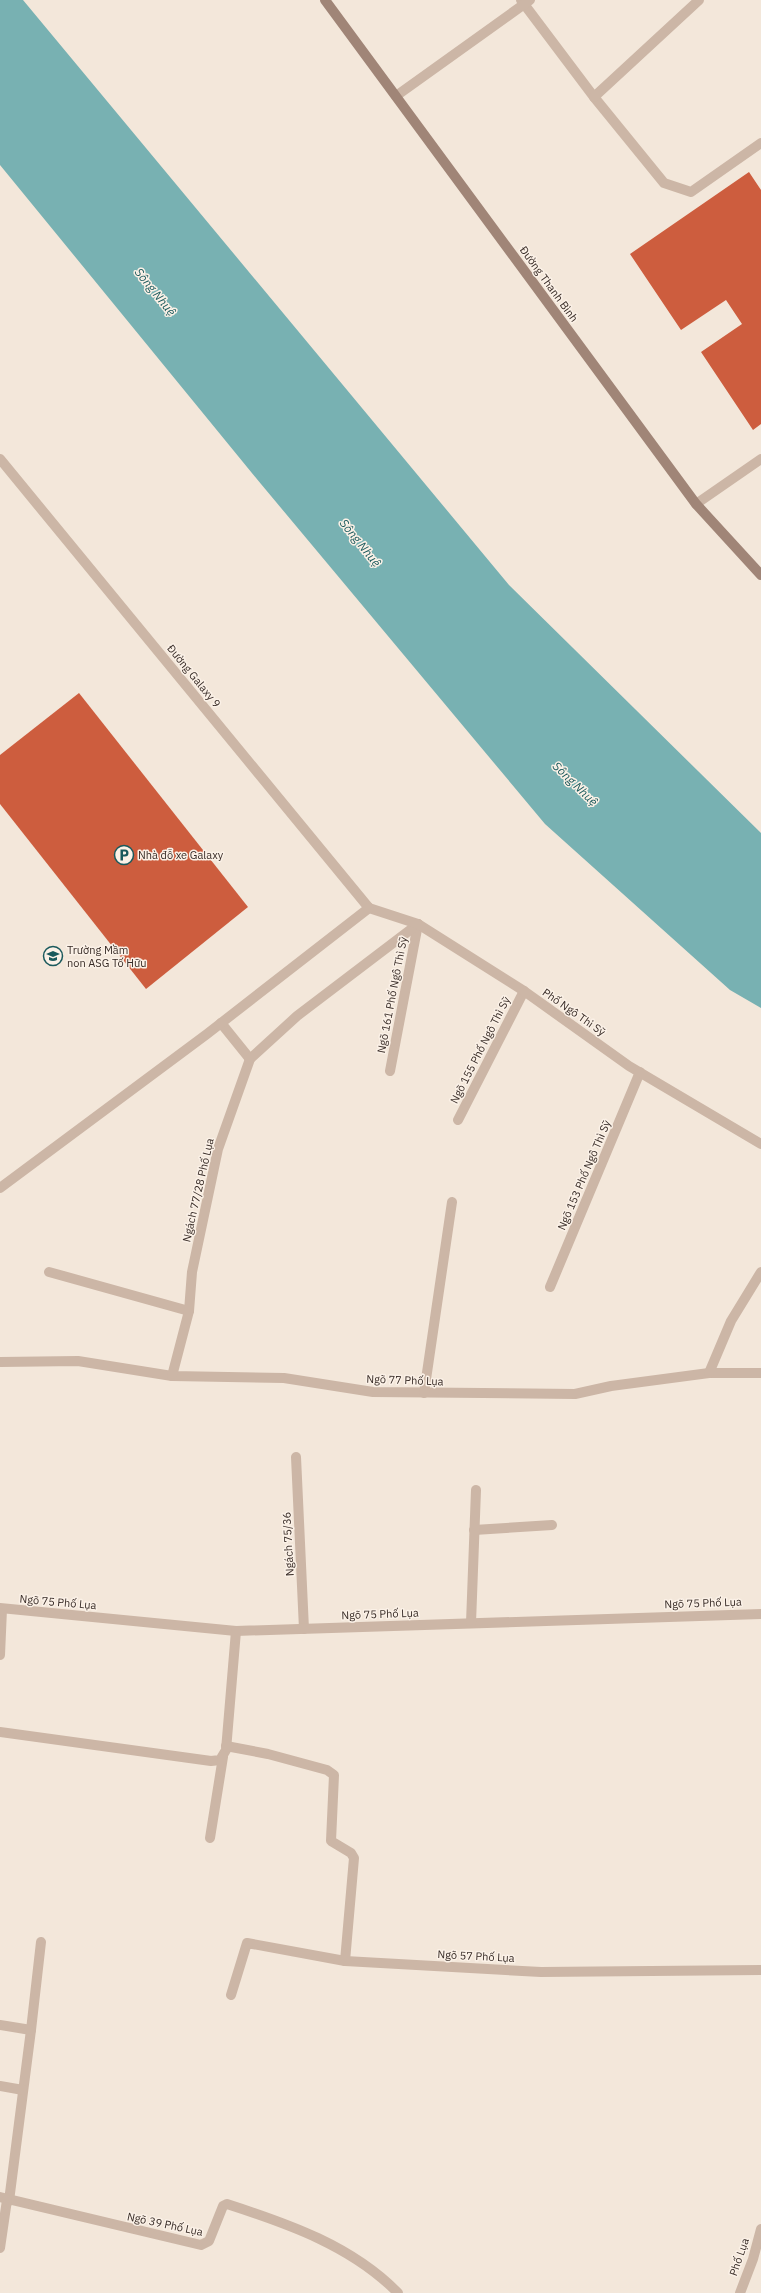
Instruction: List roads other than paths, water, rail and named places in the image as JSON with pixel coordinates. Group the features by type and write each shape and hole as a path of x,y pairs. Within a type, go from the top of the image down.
{"street":[{"name":"Đường Thanh Bình","path":"325,0 696,504 761,575"},
{"path":"594,97 699,0"},
{"path":"396,96 525,2 594,97 664,183 691,192 761,143"},
{"name":"Đường Galaxy 9","path":"0,459 369,908"},
{"path":"696,504 761,459"},
{"path":"0,1188 20,1175 221,1023 369,908"},
{"name":"Phố Ngô Thì Sỹ","path":"369,908 418,924 524,991 640,1072 761,1144"},
{"name":"Ngách 77/28 Phố Lụa","path":"172,1376 189,1311 192,1272 218,1149 250,1059 297,1016 418,924"},
{"name":"Ngõ 161 Phố Ngô Thì Sỹ","path":"390,1071 418,924"},
{"name":"Ngõ 155 Phố Ngô Thì Sỹ","path":"458,1120 524,991"},
{"path":"221,1023 250,1059"},
{"name":"Ngõ 153 Phố Ngô Thì Sỹ","path":"550,1287 640,1072"},
{"path":"424,1393 452,1202"},
{"path":"48,1272 189,1311"},
{"path":"710,1373 731,1321 761,1272"},
{"name":"Ngõ 77 Phố Lụa","path":"0,1362 78,1361 172,1376 284,1378 373,1392 424,1393 575,1394 610,1386 710,1373 761,1373"},
{"name":"Ngách 75/36","path":"296,1457 304,1629"},
{"path":"471,1623 476,1490"},
{"path":"474,1530 552,1525"},
{"path":"0,1655 1,1608"},
{"name":"Ngõ 75 Phố Lụa","path":"1,1608 236,1631 761,1614"},
{"path":"210,1838 226,1746 236,1631"},
{"path":"0,1732 211,1761 220,1760 223,1757"},
{"path":"226,1746 268,1754 327,1770 334,1775 331,1841 351,1853 354,1858 345,1961"},
{"path":"0,2248 5,2199 23,2090 41,1942"},
{"name":"Ngõ 57 Phố Lụa","path":"231,1995 247,1943 345,1961 541,1972 761,1970"},
{"path":"0,2025 31,2030"},
{"path":"0,2086 23,2090"},
{"name":"Ngõ 39 Phố Lụa","path":"5,2199 201,2246 205,2245 209,2241 223,2206 227,2204 290,2224 355,2258 388,2282 398,2293"},
{"name":"Phố Lụa","path":"740,2293 753,2259 761,2229"}],"water":[{"name":"Sông Nhuệ","path":"0,0 23,0 509,585 761,833 761,1008 730,990 545,824 261,484 0,165"}],"place":[{"name":"Nhà đỗ xe Galaxy","path":"124,855"},
{"name":"Trường Mầm non ASG Tố Hữu","path":"53,956"}]}
